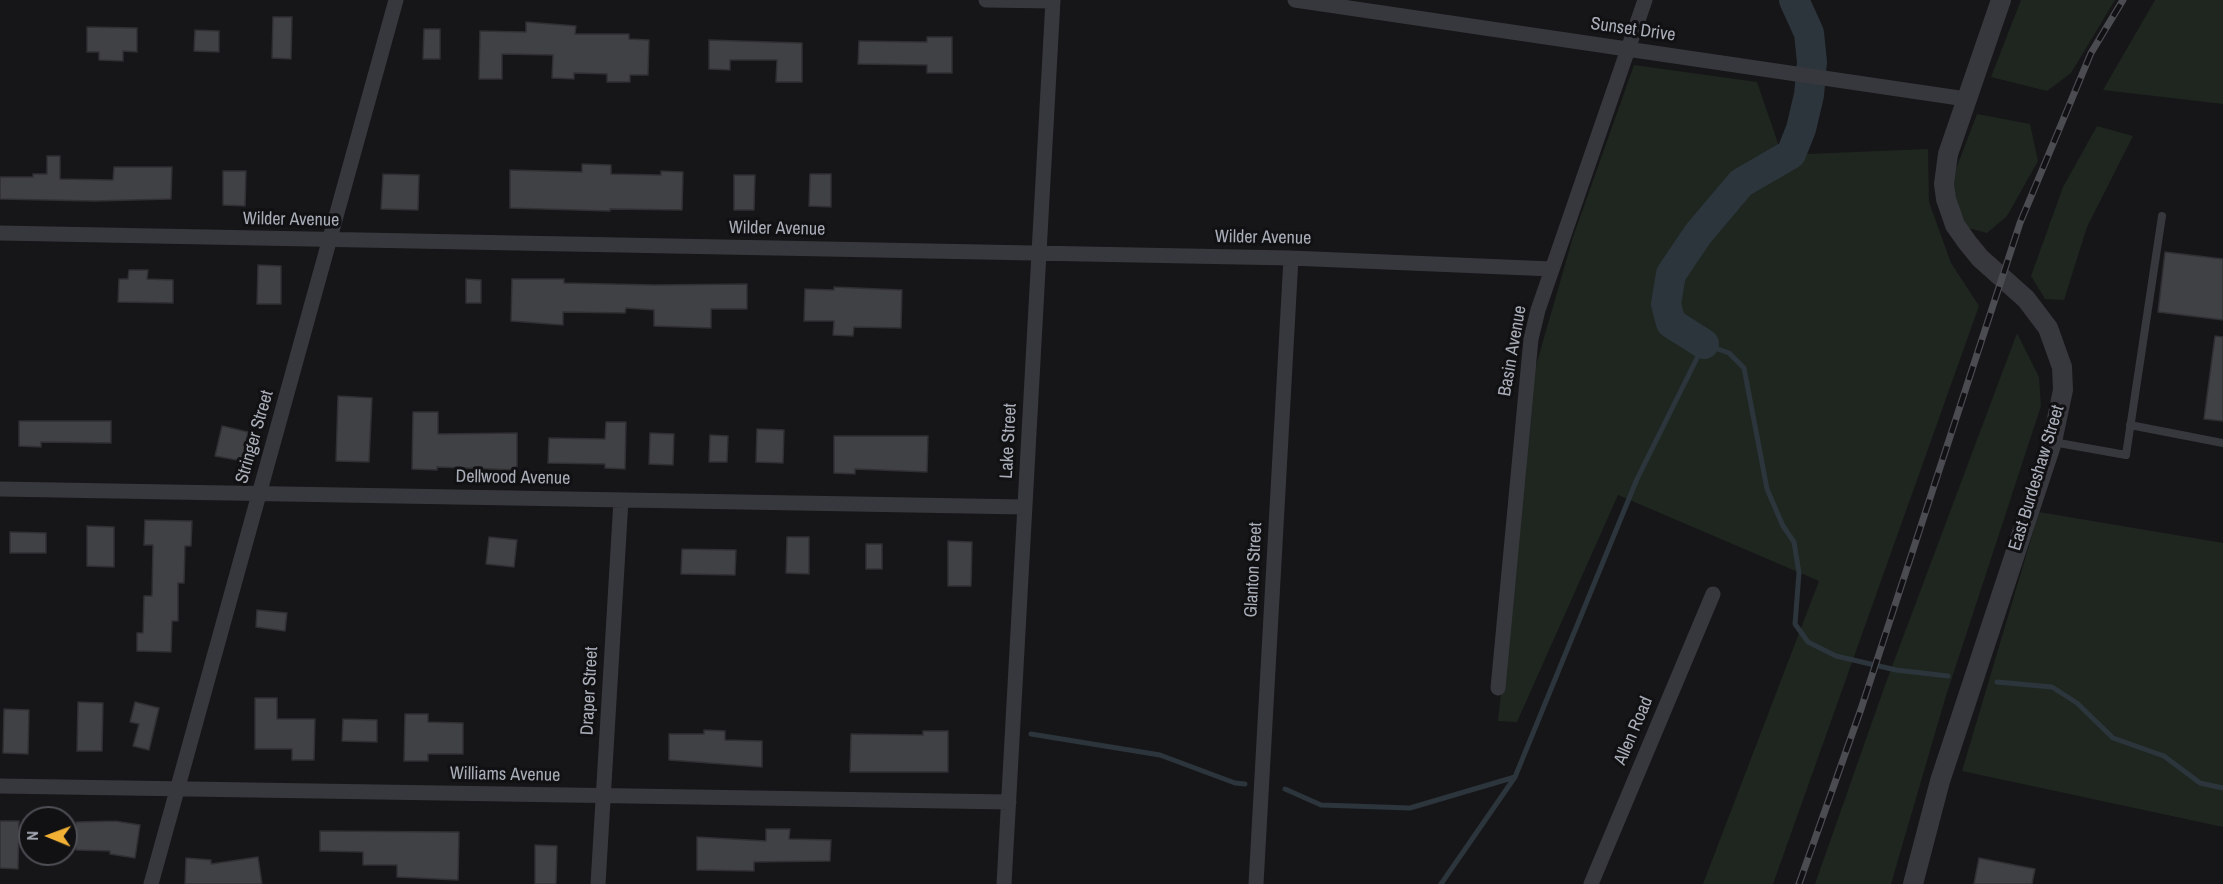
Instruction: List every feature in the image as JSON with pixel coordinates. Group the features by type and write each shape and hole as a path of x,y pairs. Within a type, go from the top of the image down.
{"street":[{"name":"Stringer Street","path":"151,884 396,0"},
{"path":"986,0 1053,1"},
{"name":"Sunset Drive","path":"1295,0 1966,99"},
{"name":"Basin Avenue","path":"1498,688 1527,370 1538,310 1645,0"},
{"name":"East Burdeshaw Street","path":"1913,884 1940,781 2052,442 2063,390 2062,367 2057,346 2049,328 2026,299 1980,258 1967,242 1955,225 1946,199 1944,184 1948,154 2001,0"},
{"name":"Lake Street","path":"1004,884 1053,1"},
{"name":"Wilder Avenue","path":"0,233 1291,258 1552,269"},
{"name":"Glanton Street","path":"1256,884 1291,258"},
{"name":"Dellwood Avenue","path":"0,489 1025,507"},
{"name":"Draper Street","path":"598,884 621,500"},
{"name":"Allen Road","path":"1591,884 1713,594"},
{"name":"Williams Avenue","path":"0,786 1009,802"}],"lane":[{"path":"2052,442 2126,454 2162,216"},
{"path":"2130,425 2223,443"}],"shaded area":[{"path":"2021,0 2115,0 2071,73 2047,91 1991,77"},
{"path":"2155,0 2223,0 2223,104 2103,90"},
{"path":"1634,65 1757,82 1782,155 1928,149 1929,202 1951,263 1979,306 1773,884 1703,884 1819,581 1618,495 1517,722 1498,721 1535,369 1573,237"},
{"path":"1977,114 2030,124 2038,161 2007,216 1987,233 1965,227 1952,195 1956,169"},
{"path":"2097,126 2133,136 2087,227 2064,300 2045,299 2031,276 2063,187"},
{"path":"2017,333 2039,377 2041,406 1945,699 1891,884 1815,884 1884,688"},
{"path":"2039,512 2223,543 2223,827 1962,771"}],"building":[{"path":"273,17 292,17 291,59 272,58"},
{"path":"526,22 576,26 575,34 629,34 629,39 649,40 648,75 630,75 630,82 607,82 607,74 574,73 574,79 552,78 553,55 502,54 502,79 479,79 480,31 526,32"},
{"path":"87,27 137,28 137,52 123,51 123,61 99,60 99,52 87,52"},
{"path":"424,29 440,29 440,59 423,59"},
{"path":"195,30 219,31 219,52 194,51"},
{"path":"927,37 952,37 952,73 927,73 927,65 858,64 859,41 927,42"},
{"path":"709,40 802,43 802,82 776,82 777,60 730,60 730,70 709,69"},
{"path":"47,156 60,156 60,179 113,180 114,167 172,167 171,199 94,201 0,199 0,177 33,177 33,174 47,174"},
{"path":"582,164 611,165 611,174 661,175 661,171 683,172 682,210 610,209 610,211 510,208 510,170 582,172"},
{"path":"223,171 246,171 245,206 223,205"},
{"path":"383,174 419,175 418,210 381,209"},
{"path":"810,174 831,174 831,207 809,206"},
{"path":"734,175 755,175 754,210 734,210"},
{"path":"2165,252 2223,259 2223,320 2158,312"},
{"path":"258,265 281,266 281,304 257,304"},
{"path":"129,270 148,270 147,279 173,280 173,303 118,302 119,279 128,279"},
{"path":"466,279 481,280 481,303 466,303"},
{"path":"512,279 564,279 564,283 655,285 747,284 747,309 711,309 711,328 654,326 654,310 626,308 625,313 563,312 563,325 511,321"},
{"path":"834,287 902,290 901,328 854,327 853,336 833,335 834,321 804,321 805,289 834,290"},
{"path":"2215,336 2223,337 2223,421 2204,419"},
{"path":"338,396 372,398 369,462 336,461"},
{"path":"413,412 438,412 438,434 517,433 517,470 437,467 437,470 412,469"},
{"path":"19,421 111,421 111,443 41,442 41,447 19,446"},
{"path":"606,422 626,422 625,469 605,468 605,464 548,463 549,438 605,439"},
{"path":"222,426 248,432 242,461 215,456"},
{"path":"757,429 784,430 783,463 756,462"},
{"path":"650,433 674,434 673,465 649,464"},
{"path":"710,435 728,436 727,462 709,462"},
{"path":"834,436 928,436 927,472 855,469 855,474 834,473"},
{"path":"145,520 192,521 191,546 185,546 184,583 178,583 178,621 172,621 171,652 137,651 137,633 143,633 144,596 152,596 153,545 144,545"},
{"path":"87,526 114,527 114,567 87,566"},
{"path":"10,532 46,533 46,553 10,553"},
{"path":"489,537 517,540 514,567 486,564"},
{"path":"787,537 809,537 809,574 786,573"},
{"path":"948,541 972,542 971,586 948,586"},
{"path":"866,544 882,544 882,569 866,569"},
{"path":"682,549 736,550 735,575 681,574"},
{"path":"257,610 287,613 285,631 256,627"},
{"path":"255,698 277,698 277,719 315,719 314,760 292,760 292,749 255,749"},
{"path":"78,702 103,703 102,751 77,751"},
{"path":"135,702 159,708 149,750 133,746 139,724 130,722"},
{"path":"4,709 29,710 28,754 3,753"},
{"path":"405,714 428,714 428,722 463,723 463,754 428,754 428,761 404,761"},
{"path":"343,719 377,720 377,742 342,741"},
{"path":"704,730 725,731 725,740 762,741 762,767 669,760 669,734 704,734"},
{"path":"923,731 948,731 948,772 850,772 851,734 923,735"},
{"path":"0,821 18,821 18,869 0,868"},
{"path":"115,821 140,825 135,858 110,854 110,851 78,850 78,822"},
{"path":"766,829 790,829 789,839 831,840 830,861 754,862 754,871 697,870 697,837 766,841"},
{"path":"320,831 459,832 458,880 397,877 397,865 363,865 363,852 320,851"},
{"path":"535,845 557,846 556,884 535,884"},
{"path":"258,857 262,884 185,884 186,858 211,860 211,864"},
{"path":"1979,858 2035,869 2032,884 1974,884"}],"waterway":[{"path":"1704,344 1671,323 1666,304 1671,274 1698,234 1741,183 1791,154 1801,129 1809,95 1812,62 1809,33 1794,0"},
{"path":"1441,884 1515,777 1637,479 1704,344 1729,353 1744,368 1767,489 1783,526 1794,542 1799,573 1795,624 1808,642 1836,656 1896,670 1948,676"},
{"path":"1997,682 2052,687 2077,703 2113,738 2164,756 2200,783 2223,788"},
{"path":"1031,734 1160,755 1235,783 1245,784"},
{"path":"1285,789 1321,805 1410,808 1515,777"}],"railway":[{"path":"1799,884 1861,709 2020,223 2091,53 2123,0"}]}
